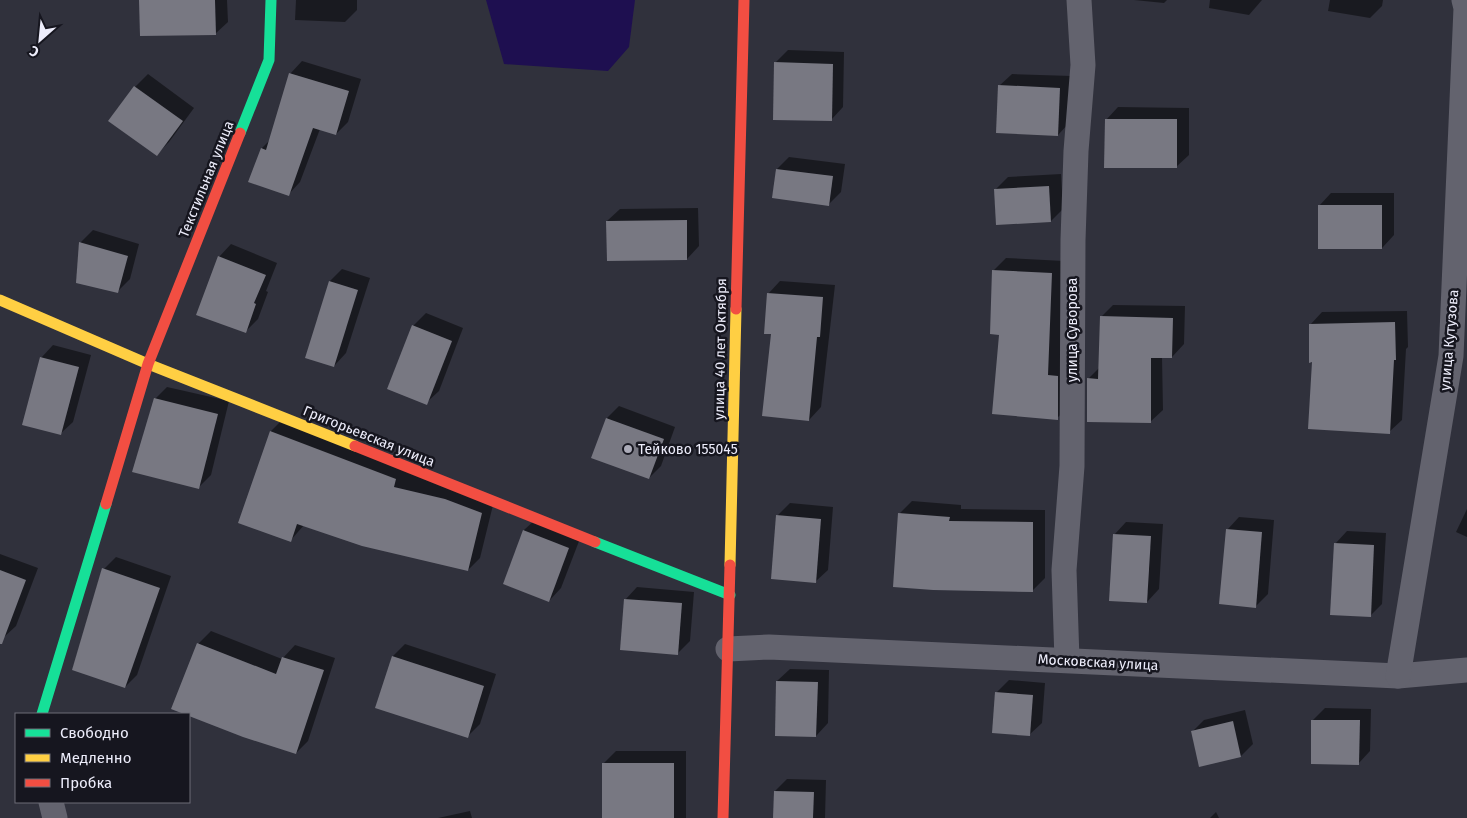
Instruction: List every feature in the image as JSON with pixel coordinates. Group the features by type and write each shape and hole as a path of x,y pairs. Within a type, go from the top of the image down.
{"street":[{"name":"Текстильная улица","path":"42,713 148,364 269,60 271,0"},
{"name":"улица 40 лет Октября","path":"723,818 744,0"},
{"name":"улица Суворова","path":"1067,660 1064,570 1072,466 1073,240 1076,151 1083,65 1079,0"},
{"name":"улица Кутузова","path":"1398,676 1450,356 1466,8 1464,0"},
{"name":"Григорьевская улица","path":"0,300 148,364 730,595"},
{"name":"Московская улица","path":"728,649 769,647 1398,676 1467,670"},
{"path":"51,803 55,818"}],"shaded area":[{"path":"486,0 635,0 629,47 608,71 504,64"}],"building":[{"path":"139,0 215,0 216,35 140,36"},
{"path":"774,62 833,64 832,121 773,120"},
{"path":"289,73 349,91 336,135 313,128 289,196 248,182 261,148 266,150"},
{"path":"998,85 1060,88 1058,136 996,133"},
{"path":"134,86 183,121 157,156 108,121"},
{"path":"1105,119 1177,119 1177,168 1104,168"},
{"path":"776,169 833,176 829,206 772,198"},
{"path":"1049,186 1051,222 996,225 994,189"},
{"path":"1318,205 1382,205 1382,249 1318,249"},
{"path":"687,220 687,260 607,261 606,221"},
{"path":"79,242 128,256 118,293 76,283"},
{"path":"218,256 266,275 254,303 256,304 246,333 196,315"},
{"path":"992,270 1052,273 1048,375 1058,376 1058,420 992,414 999,335 990,334"},
{"path":"329,281 358,290 334,367 305,358"},
{"path":"767,293 823,297 820,337 817,337 809,421 762,416 771,334 764,334"},
{"path":"1100,316 1173,318 1172,358 1151,358 1151,423 1087,422 1087,378 1098,379"},
{"path":"1395,322 1396,360 1394,360 1390,434 1308,429 1312,362 1309,363 1309,324"},
{"path":"412,325 452,341 427,405 387,389"},
{"path":"40,357 79,367 61,435 22,425"},
{"path":"154,398 218,414 199,489 132,472"},
{"name":"Тейково 155045","path":"606,418 664,439 649,479 591,458"},
{"path":"270,431 396,479 394,487 445,499 482,513 468,571 362,546 297,524 291,542 238,523"},
{"path":"898,513 950,517 949,521 1033,522 1033,592 933,590 893,587"},
{"path":"776,515 821,519 816,583 771,579"},
{"path":"1226,529 1262,532 1256,608 1219,604"},
{"path":"523,530 569,548 549,602 503,584"},
{"path":"1113,534 1151,536 1147,603 1109,601"},
{"path":"1334,543 1374,545 1371,617 1330,615"},
{"path":"102,568 160,588 125,688 72,670"},
{"path":"0,570 26,580 2,644 0,644"},
{"path":"624,599 682,603 678,655 620,650"},
{"path":"197,643 276,674 282,657 324,670 296,754 243,737 190,716 190,713 181,713 171,709"},
{"path":"392,656 484,686 468,738 375,708"},
{"path":"776,681 818,682 816,737 775,736"},
{"path":"995,692 1033,695 1030,736 992,733"},
{"path":"1311,720 1360,720 1359,765 1311,764"},
{"path":"1233,721 1241,757 1199,767 1191,731"},
{"path":"602,763 674,763 674,818 602,818"},
{"path":"774,791 814,792 813,818 773,818"}],"traffic: fast":[{"path":"240,133 269,60 271,0"},
{"path":"42,713 106,504"},
{"path":"595,542 730,595"}],"traffic: slow":[{"path":"0,300 148,364 355,446"},
{"path":"730,565 736,309"}],"traffic: jam":[{"path":"736,309 744,0"},
{"path":"106,504 148,364 240,133"},
{"path":"355,446 595,542"},
{"path":"723,818 730,565"}],"place":[{"name":"Тейково 155045","path":"628,449"}]}
